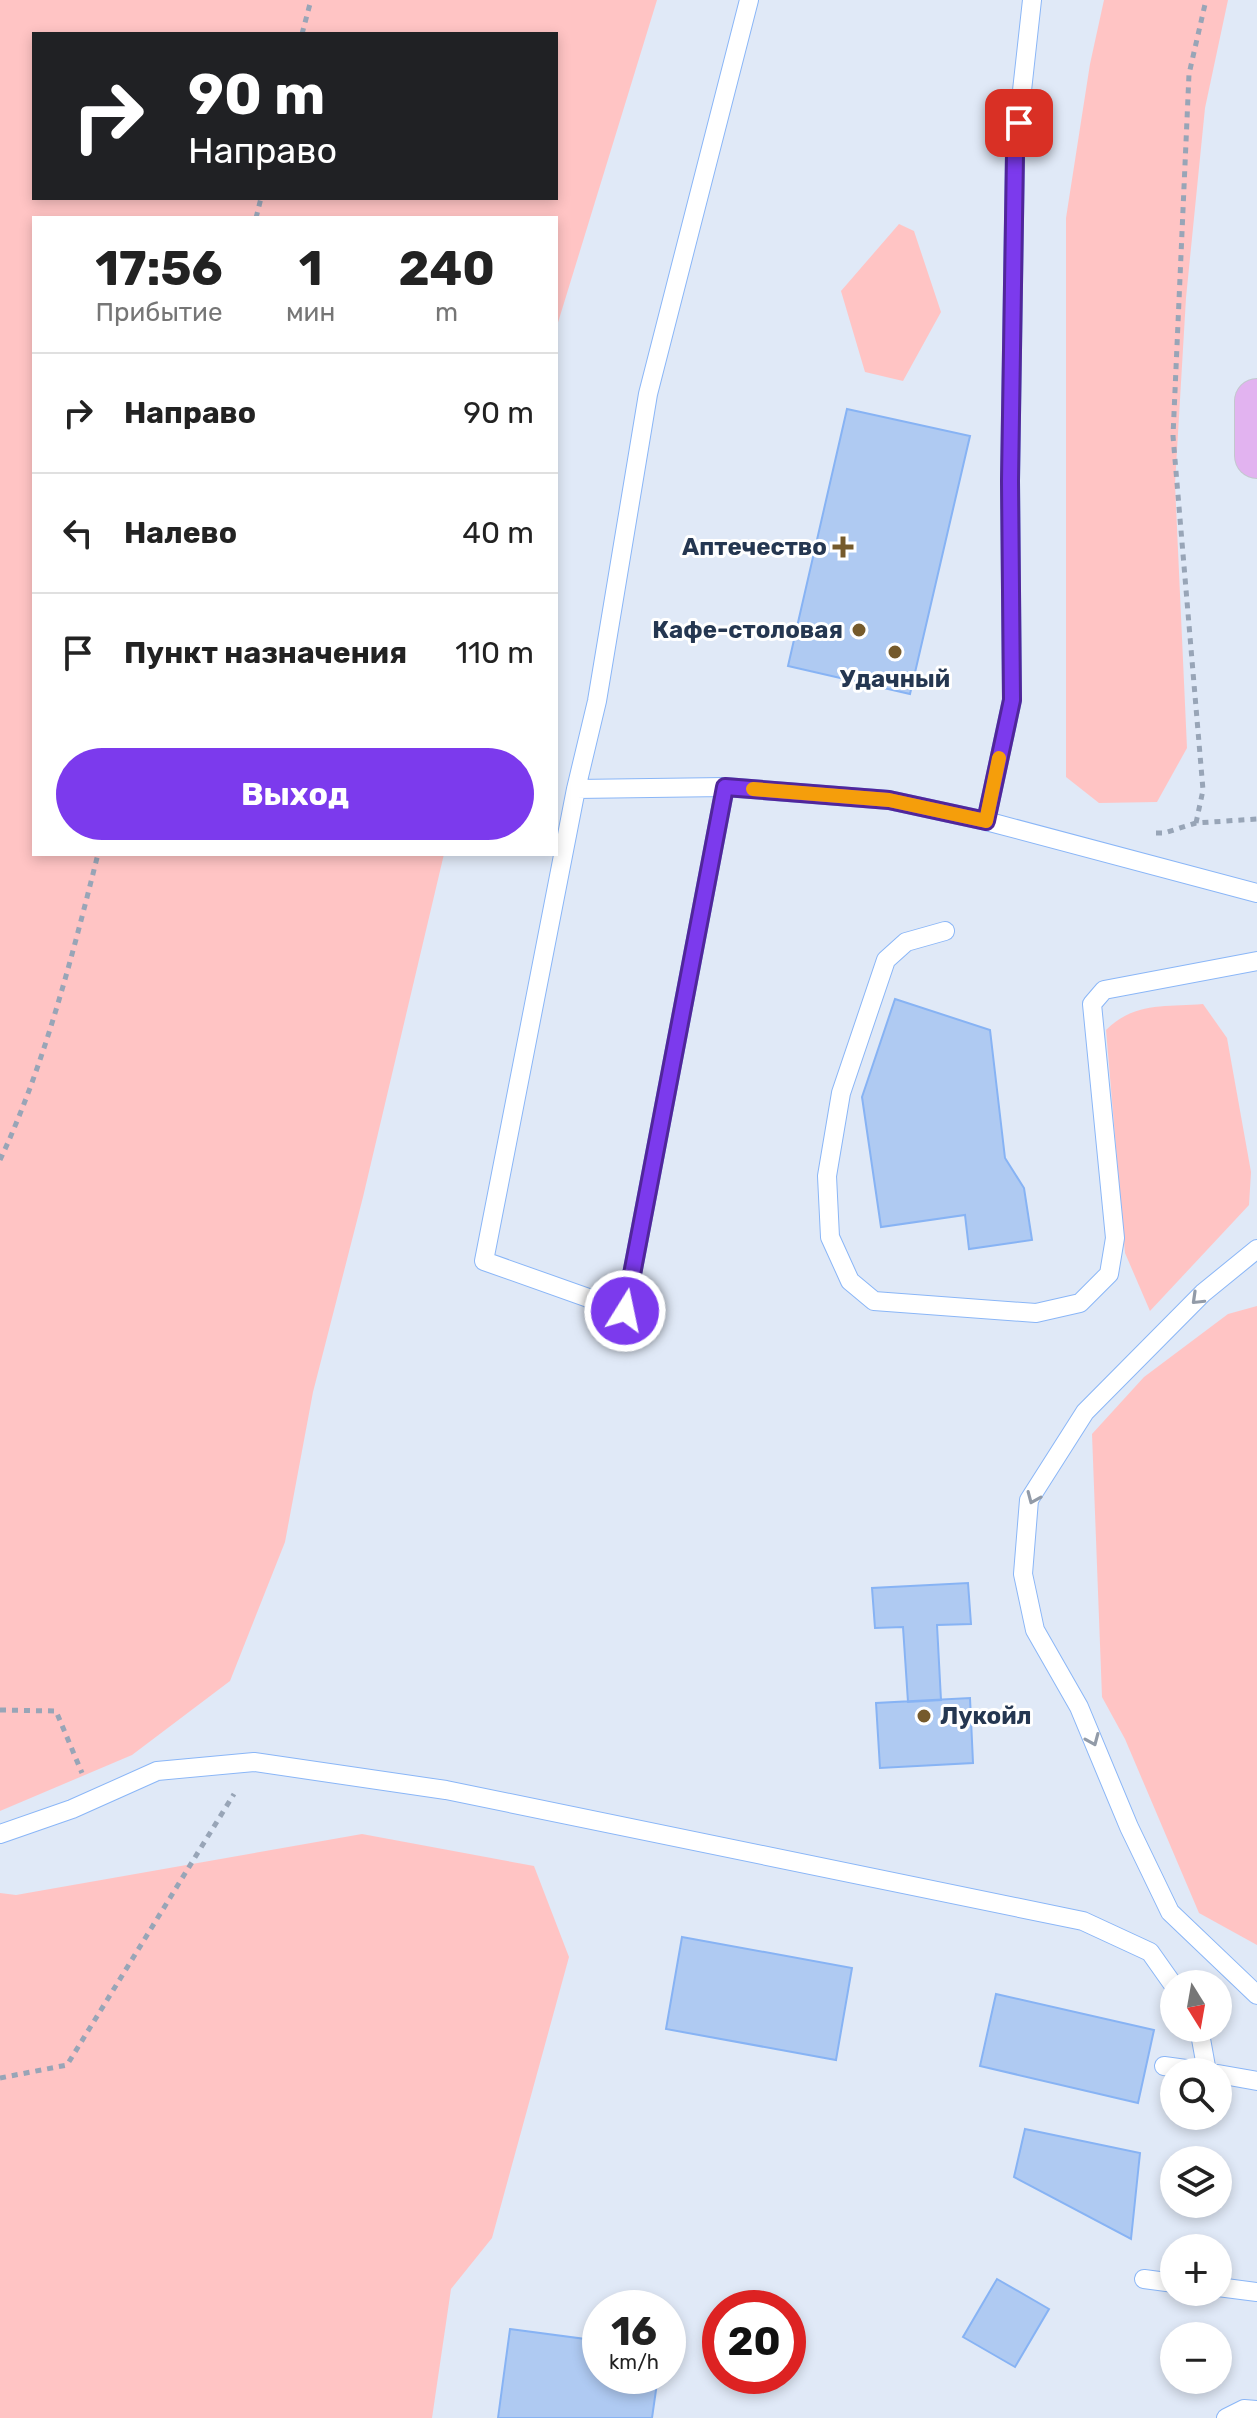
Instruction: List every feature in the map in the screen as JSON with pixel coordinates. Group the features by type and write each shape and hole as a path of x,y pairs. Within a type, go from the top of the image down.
{"main road":[{"path":"1257,401 1257,456"}],"lane":[{"path":"725,787 625,1311 484,1261 576,789 597,701 648,394 749,0"},
{"path":"986,821 1012,700 1010,481 1015,154 1032,0"},
{"path":"576,789 725,787 889,800 986,821 1257,893"},
{"path":"945,931 906,942 886,960 841,1093 827,1176 830,1237 850,1281 874,1301 1036,1313 1080,1303 1109,1274 1115,1238 1092,1004 1104,990 1257,961"},
{"path":"1257,1249 1203,1293 1085,1412 1029,1500 1023,1574 1035,1630 1079,1707 1129,1827 1170,1912 1257,1995"},
{"path":"0,1834 93,1800 157,1771 254,1762 446,1790 1083,1921 1150,1952 1163,1970"},
{"path":"1232,2077 1257,2081"},
{"path":"1144,2279 1160,2281"},
{"path":"1232,2289 1257,2292"},
{"path":"1226,2418 1244,2409 1257,2410"}],"path":[{"path":"303,32 311,0"},
{"path":"1196,823 1203,790 1173,436 1189,74 1206,0"},
{"path":"1153,833 1164,833 1196,823 1257,819"},
{"path":"0,1160 17,1125 53,1015 97,856"},
{"path":"0,1710 56,1711 93,1800"},
{"path":"0,2078 67,2065 254,1762"}],"shaded area":[{"path":"0,0 657,0 558,322 558,216 32,216 32,856 444,856 363,1197 313,1392 285,1542 230,1681 132,1755 0,1811"},
{"path":"1104,0 1228,0 1205,108 1186,298 1175,484 1187,748 1157,802 1099,803 1066,777 1066,218 1090,64"},
{"path":"899,224 914,231 941,312 903,381 865,372 841,291"},
{"path":"1203,1004 1227,1038 1251,1172 1249,1205 1150,1311 1125,1253 1106,1030 1139,1010"},
{"path":"1257,1306 1257,1945 1199,1913 1125,1739 1102,1697 1092,1434 1144,1377 1228,1314"},
{"path":"362,1834 534,1866 569,1957 492,2238 451,2289 432,2418 0,2418 0,1893 16,1895"}],"building":[{"path":"847,409 970,436 910,694 788,666"},
{"path":"895,999 990,1030 1005,1158 1024,1188 1032,1240 969,1249 965,1215 881,1227 862,1097"},
{"path":"968,1583 971,1624 937,1625 941,1700 908,1702 903,1627 875,1628 872,1588"},
{"path":"970,1698 973,1763 880,1768 876,1703"},
{"path":"682,1937 852,1968 836,2060 666,2029"},
{"path":"996,1994 1154,2030 1138,2103 980,2066"},
{"path":"1025,2129 1140,2153 1131,2239 1014,2177"},
{"path":"997,2279 1049,2309 1015,2367 963,2337"},
{"path":"510,2329 582,2339 582,2394 655,2394 652,2418 498,2418"}],"slow traffic":[{"path":"753,789 889,800 986,821 999,758"}],"place":[{"name":"Аптечество","path":"843,547"},
{"name":"Кафе-столовая","path":"859,630"},
{"name":"Удачный","path":"895,652"},
{"name":"Лукойл","path":"924,1716"}],"route":[{"path":"625,1311 725,787 889,800 986,821 1012,700 1010,481 1015,154 1019,123"}]}
